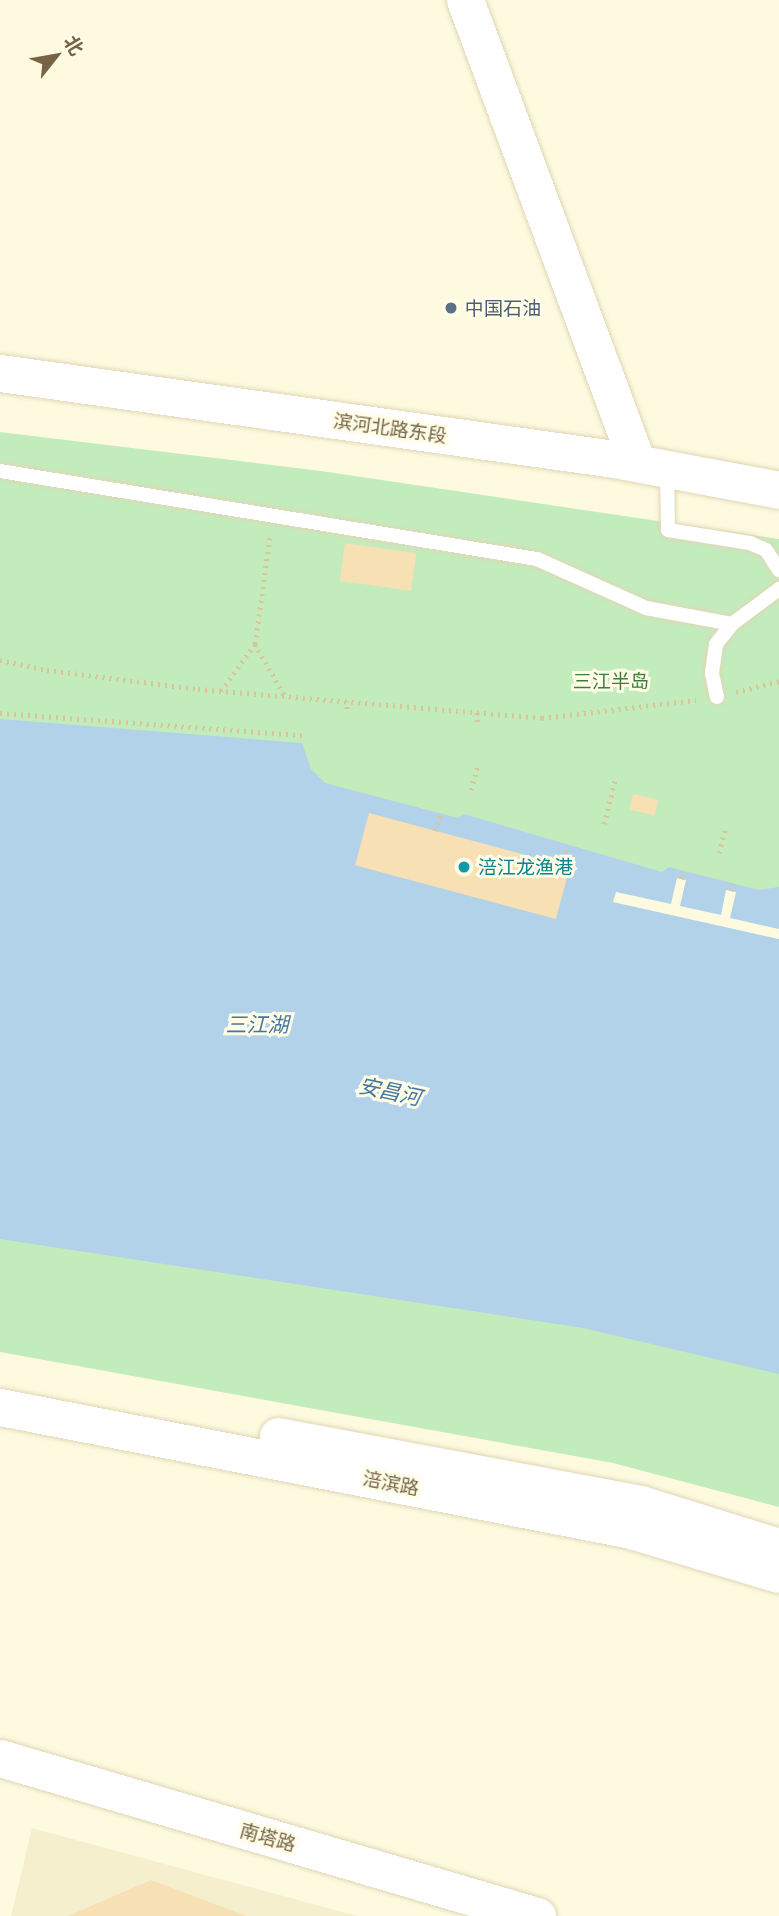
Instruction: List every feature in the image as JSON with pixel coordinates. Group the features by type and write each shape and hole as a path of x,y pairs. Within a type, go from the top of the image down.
{"main road":[{"path":"442,0 640,463"},
{"path":"465,0 640,463"},
{"name":"滨河北路东段","path":"0,373 640,463 779,490"},
{"name":"涪滨路","path":"0,1383 640,1504 779,1547"},
{"name":"涪滨路","path":"0,1408 631,1530 779,1574"},
{"name":"南塔路","path":"1,1763 537,1916"}],"lane":[{"path":"640,463 668,530 750,543 766,550 779,569"},
{"path":"0,471 537,559 646,608 732,624"},
{"path":"717,697 712,673 716,644 732,624 779,589"}],"path":[{"path":"220,691 255,644 272,517"},
{"path":"255,644 285,696"},
{"path":"0,660 47,670 220,691 542,718 579,716 717,697 779,681"},
{"path":"346,709 347,701"},
{"path":"477,711 477,722"},
{"path":"0,713 303,735"},
{"path":"471,790 478,764"},
{"path":"604,824 615,780"},
{"path":"435,831 440,813"},
{"path":"719,853 725,829"},
{"path":"561,866 566,848"},
{"path":"681,879 683,871"},
{"path":"731,891 733,883"}],"shaded area":[{"path":"32,1828 357,1916 11,1916"}],"green space":[{"name":"三江半岛","path":"0,432 321,471 779,539 779,1507 613,1463 0,1352"}],"water":[{"name":"三江湖","path":"0,719 302,743 311,769 325,783 458,818 464,814 662,872 669,867 759,890 779,887 779,1374 583,1328 0,1239"}],"pier":[{"path":"677,878 686,880 680,906 721,915 726,890 736,892 730,918 779,929 779,939 613,902 616,892 671,904"}],"building":[{"path":"345,543 416,553 411,591 340,581"},
{"path":"633,794 658,800 655,815 629,810"},
{"name":"涪江龙渔港","path":"369,813 570,867 556,919 355,865"},
{"path":"151,1880 246,1916 68,1916"}],"place":[{"name":"中国石油","path":"451,308"},
{"name":"涪江龙渔港","path":"464,867"}],"water label":[{"name":"安昌河","path":"390,1091"}]}
